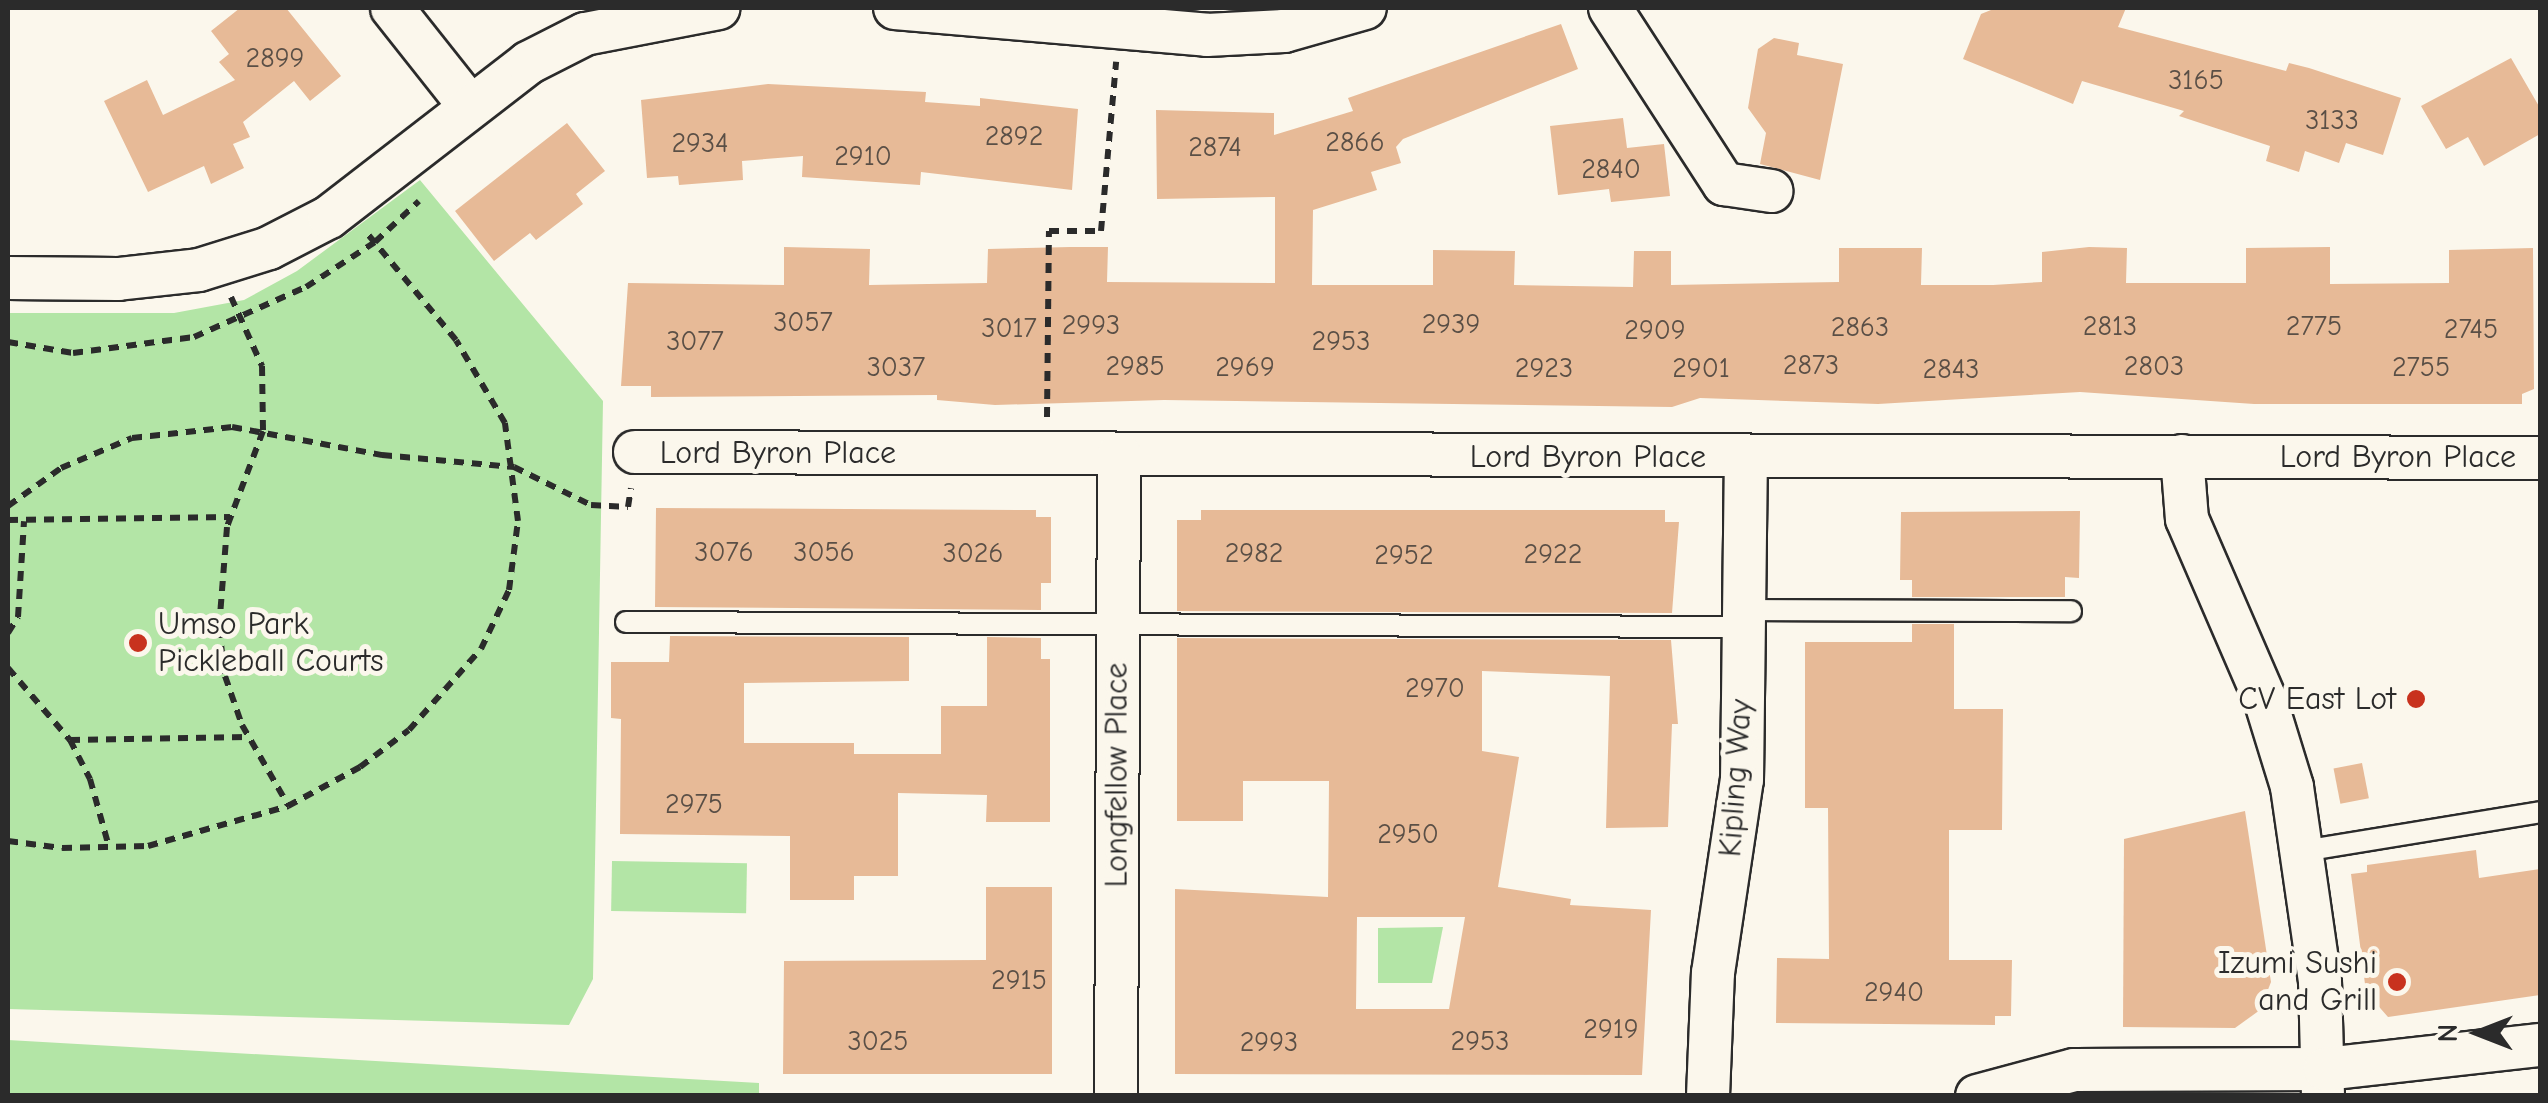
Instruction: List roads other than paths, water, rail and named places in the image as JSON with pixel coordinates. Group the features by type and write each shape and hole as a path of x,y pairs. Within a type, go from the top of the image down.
{"street":[{"path":"392,8 469,105"},
{"path":"8,278 118,278 213,266 269,248 344,205 528,63 585,34 719,8"},
{"path":"895,8 1118,29 1264,32 1320,24 1365,8"},
{"path":"1610,8 1724,184 1771,191"},
{"name":"Lord Byron Place","path":"636,452 2540,458"},
{"name":"Longfellow Place","path":"1116,1096 1119,454"},
{"path":"2182,456 2184,509 2265,700 2292,787 2304,851 2324,1082"},
{"name":"Kipling Way","path":"1708,1096 1713,973 1741,800 1746,458"},
{"path":"1976,1096 2074,1070 2324,1082 2540,1045"}],"lane":[{"path":"626,622 1118,626 2071,611"},
{"path":"2304,851 2540,812"}],"place":[{"name":"Umso Park Pickleball Courts","path":"138,643"},
{"name":"CV East Lot","path":"2416,699"},
{"name":"Izumi Sushi and Grill","path":"2397,982"}]}
